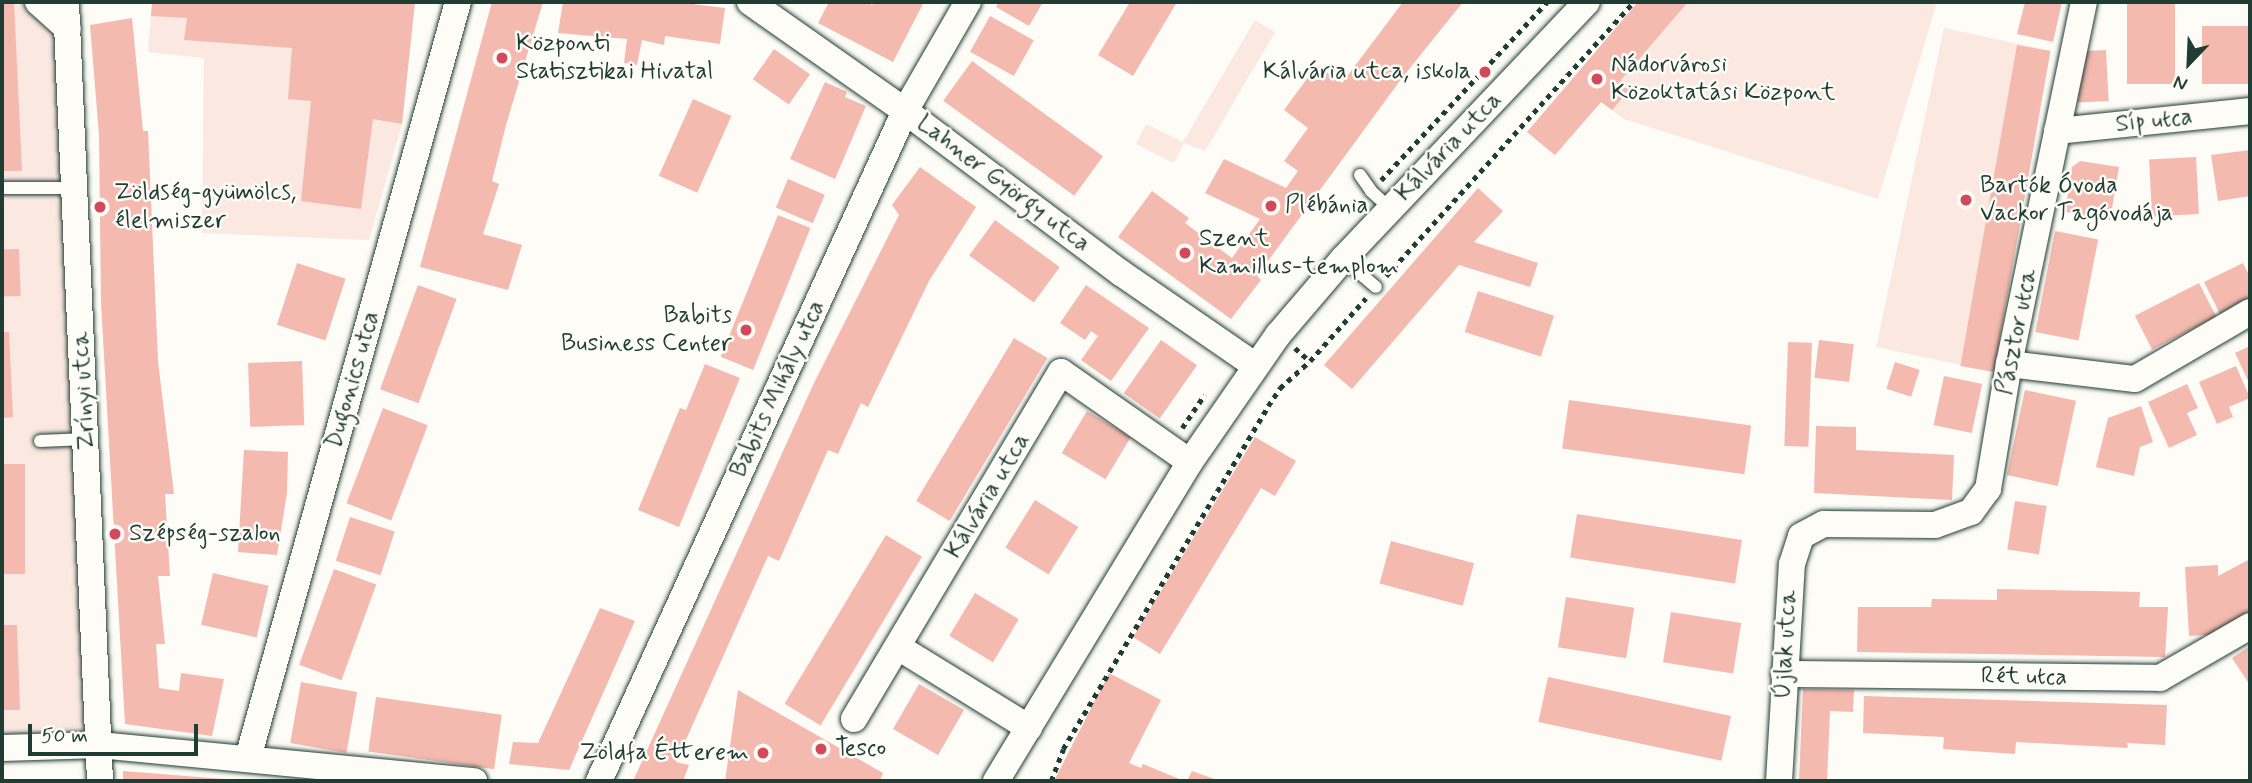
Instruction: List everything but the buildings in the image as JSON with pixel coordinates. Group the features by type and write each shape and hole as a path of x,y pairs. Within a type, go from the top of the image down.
{"street":[{"path":"38,2 68,29"},
{"name":"Zrínyi utca","path":"66,2 100,781"},
{"name":"Dugonics utca","path":"248,758 458,2"},
{"name":"Lahner György utca","path":"750,2 905,111 1121,273 1255,366"},
{"name":"Babits Mihály utca","path":"599,781 905,111 968,2"},
{"name":"Kálvária utca","path":"1008,777 1029,728 1190,462 1255,366 1343,260 1587,2"},
{"name":"Pásztor utca","path":"1824,524 1935,525 1971,512 1988,489 2009,364 2084,2"},
{"name":"Síp utca","path":"2057,131 2250,111"},
{"path":"2009,364 2135,379 2250,312"},
{"name":"Kálvária utca","path":"854,719 1061,372 1190,462"},
{"name":"Újlak utca","path":"1779,781 1791,564 1801,536 1824,524"},
{"name":"Rét utca","path":"1784,674 2160,678 2250,626"},
{"path":"898,647 1029,728"},
{"path":"2,748 99,745 474,781"}],"lane":[{"path":"1360,175 1371,191 1390,209"},
{"path":"2,188 75,188"},
{"path":"1343,260 1376,287"},
{"path":"40,441 86,439"}],"path":[{"path":"1051,781 1063,749 1280,388 1310,361 1634,2"}],"shaded area":[{"path":"2,2 66,2 99,745 2,748"},
{"path":"152,2 415,2 402,124 369,240 202,233 204,58 148,52"},
{"name":"Nádorvárosi Közoktatási Központ","path":"1638,2 1937,2 1878,199 1624,119 1601,102 1555,155 1527,132"},
{"path":"1255,20 1275,32 1205,151 1184,143 1174,163 1136,144 1146,124 1183,142"},
{"name":"Bartók Óvoda Vackor Tagóvodája","path":"1944,28 2050,50 1982,369 1876,347"}],"place":[{"name":"Központi Statisztikai Hivatal","path":"502,58"},
{"name":"Kálvária utca, iskola","path":"1485,72"},
{"name":"Nádorvárosi Közoktatási Központ","path":"1597,79"},
{"name":"Bartók Óvoda Vackor Tagóvodája","path":"1966,200"},
{"name":"Plébánia","path":"1271,206"},
{"name":"Zöldség-gyümölcs, élelmiszer","path":"100,207"},
{"name":"Szent Kamillus-templom","path":"1185,253"},
{"name":"Babits Business Center","path":"746,330"},
{"name":"Szépség-szalon","path":"115,534"},
{"name":"Tesco","path":"821,749"},
{"name":"Zöldfa Étterem","path":"763,753"}]}
